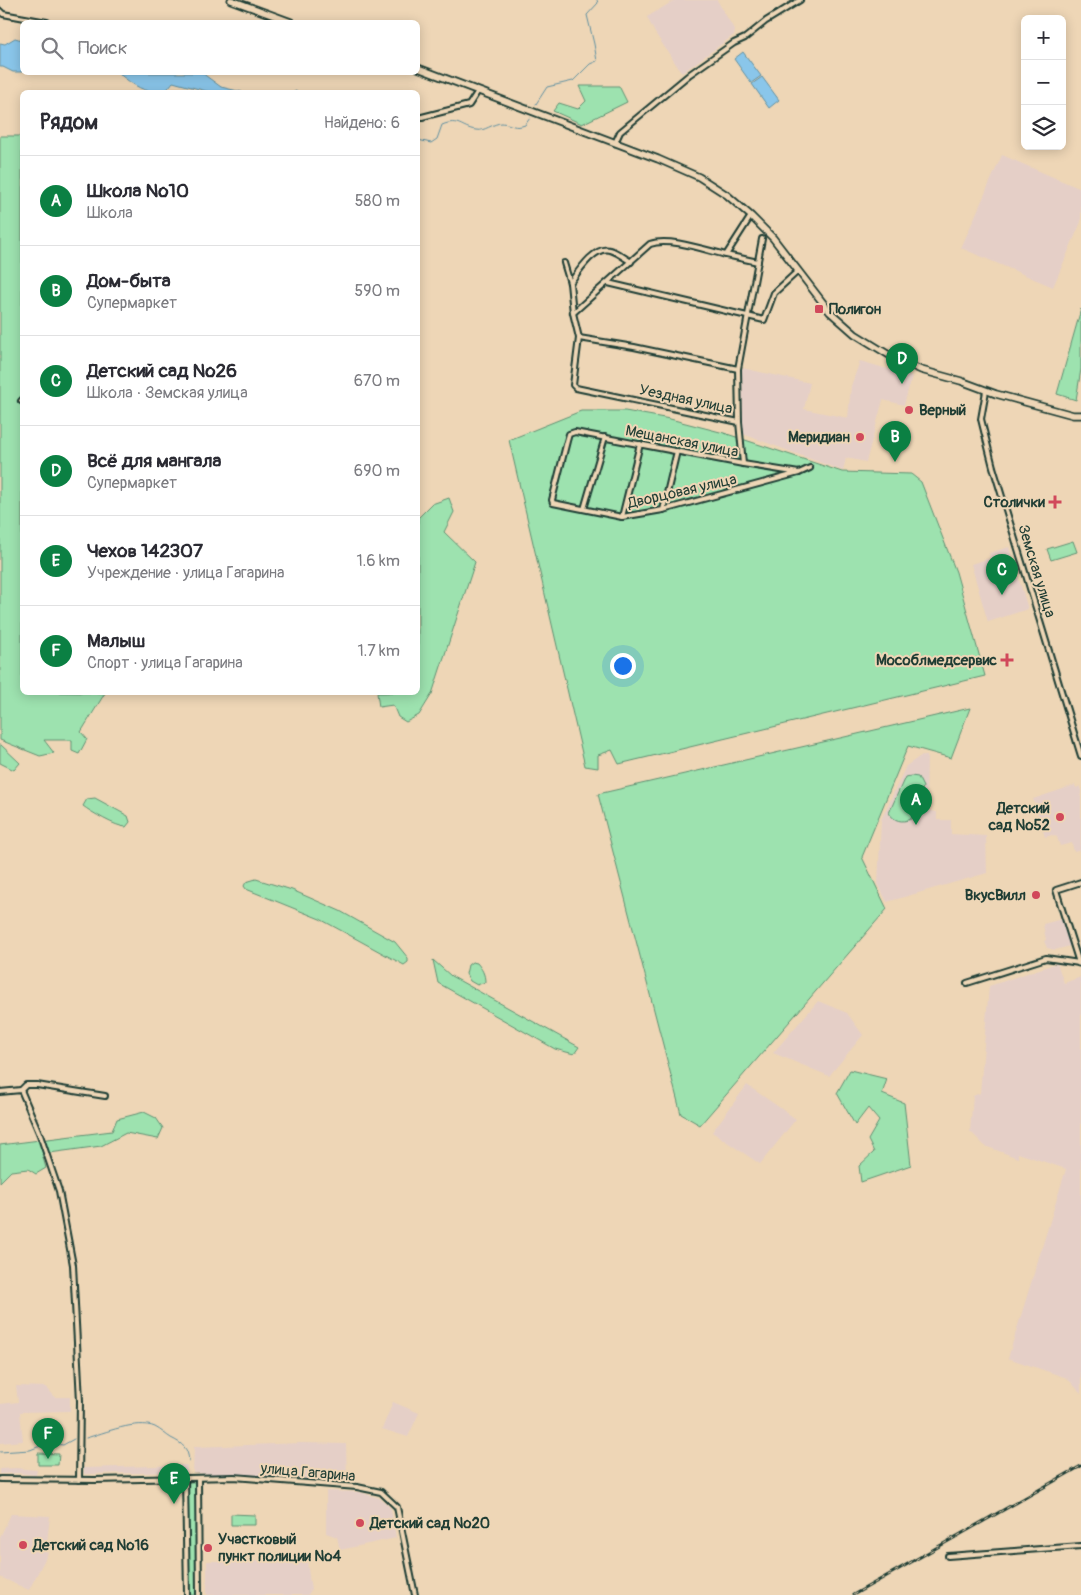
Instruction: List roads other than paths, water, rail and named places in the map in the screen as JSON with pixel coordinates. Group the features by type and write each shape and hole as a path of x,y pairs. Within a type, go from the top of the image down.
{"street":[{"path":"231,0 274,20"},
{"path":"615,143 620,132 690,74 734,43 745,38 766,21 800,0"},
{"path":"0,11 3,14 36,20"},
{"path":"420,69 658,159 699,177 727,195 773,238 830,312 855,334 894,358 921,370 961,381 986,391 1073,416 1081,415"},
{"path":"420,117 468,105 478,91"},
{"path":"726,255 751,216"},
{"name":"Уездная улица","path":"579,338 573,385 576,388 739,422 738,369 762,239"},
{"path":"573,313 650,244 659,241 758,262"},
{"path":"570,283 591,257 601,250 610,250 631,262"},
{"path":"564,263 570,283 573,313 579,338 634,347 738,369"},
{"path":"608,283 764,320 774,293 798,271"},
{"name":"Земская улица","path":"986,391 981,419 999,485 1081,756"},
{"path":"739,422 743,464"},
{"name":"Мещанская улица","path":"558,504 553,503 552,500 569,434 575,432 799,473"},
{"path":"584,509 605,438"},
{"path":"622,517 640,444"},
{"path":"663,510 677,452"},
{"name":"Дворцовая улица","path":"558,504 622,517 663,510 799,473 810,468"},
{"path":"967,983 1046,958 1080,962 1056,890 1081,882"},
{"path":"0,1092 22,1090 26,1085 37,1085 105,1096"},
{"path":"22,1090 59,1191 73,1266 80,1401 79,1480"},
{"path":"198,1478 200,1595"},
{"name":"улица Гагарина","path":"0,1479 257,1478 357,1487 381,1492 397,1507 401,1519 415,1595"},
{"path":"185,1479 187,1595"},
{"path":"948,1556 1081,1546"}],"water":[{"path":"15,38 20,39 20,72 13,72 0,67 0,43 5,44"},
{"path":"743,52 761,76 751,83 734,59"},
{"path":"121,75 205,75 221,87 234,90 203,90 173,82 167,90 145,90"},
{"path":"762,77 779,100 769,108 752,84"}],"waterway":[{"path":"536,104 547,87 573,81 590,64 597,61 587,15 598,3 597,0"},
{"path":"420,140 431,143 437,139 442,125 448,123 456,123 479,130 502,123 521,126 525,125 530,118"},
{"path":"86,1438 120,1428 148,1425 157,1428 182,1444 189,1461"},
{"path":"0,1452 30,1450 48,1443 63,1445 74,1439"}],"railway":[{"path":"853,1595 1081,1466"}],"place":[{"name":"Полигон","path":"819,309"},
{"name":"Всё для мангала","path":"902,384"},
{"name":"Верный","path":"909,410"},
{"name":"Меридиан","path":"860,437"},
{"name":"Дом-быта","path":"895,462"},
{"name":"Столички","path":"1055,502"},
{"name":"Детский сад №26","path":"1002,595"},
{"name":"Мособлмедсервис","path":"1007,660"},
{"name":"Детский сад №52","path":"1060,817"},
{"name":"Школа №10","path":"916,825"},
{"name":"ВкусВилл","path":"1036,895"},
{"name":"Малыш","path":"48,1459"},
{"name":"Чехов 142307","path":"174,1504"},
{"name":"Детский сад №20","path":"360,1523"},
{"name":"Детский сад №16","path":"23,1545"},
{"name":"Участковый пункт полиции №4","path":"208,1548"}]}
